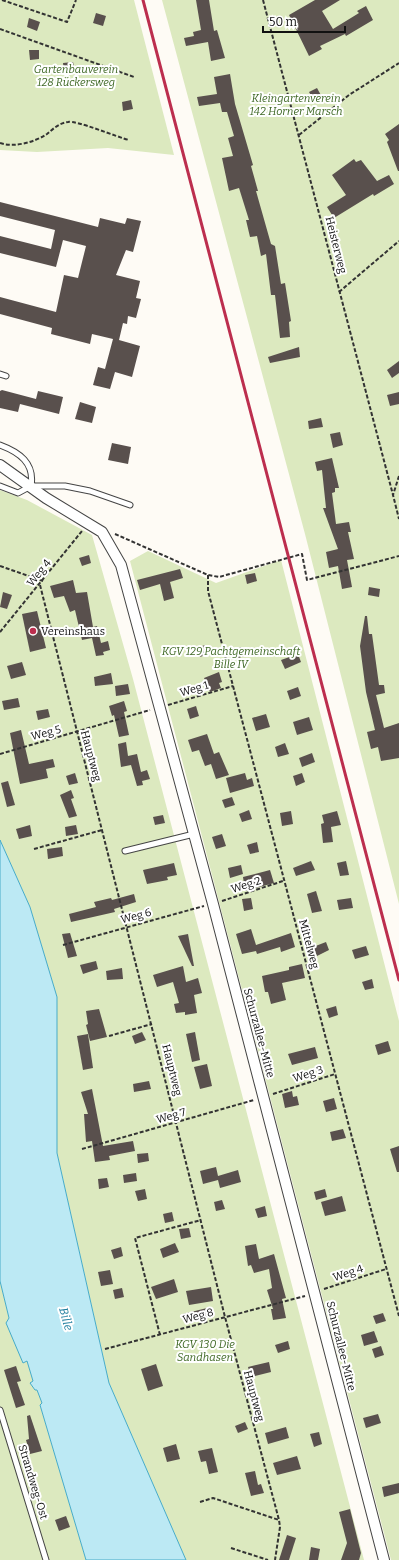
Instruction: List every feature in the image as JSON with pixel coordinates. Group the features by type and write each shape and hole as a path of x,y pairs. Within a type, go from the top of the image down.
{"street":[{"name":"Schurzallee-Mitte","path":"0,464 46,498 102,532 121,565 214,904 384,1560"}],"lane":[{"path":"0,374 6,376"},
{"path":"0,445 23,457 31,470 31,486"},
{"path":"0,486 18,493 31,486 76,488 130,504"},
{"path":"125,851 194,834"},
{"name":"Strandweg-Ost","path":"0,1410 46,1560"}],"path":[{"path":"2,0 67,22 76,0"},
{"name":"Heisterweg","path":"263,0 399,519"},
{"path":"0,29 134,77"},
{"path":"299,135 350,95 399,63"},
{"path":"0,143 7,146 30,142 46,134 55,126 68,121 129,140"},
{"path":"340,292 399,241"},
{"path":"393,495 399,476"},
{"name":"Weg 4","path":"0,632 40,585 89,523"},
{"path":"102,532 117,534 208,575 219,577 302,554 307,580 399,556"},
{"path":"0,566 43,581"},
{"name":"Mittelweg","path":"208,575 208,591 283,881 399,1316"},
{"name":"Hauptweg","path":"40,585 225,1317 279,1520 280,1527 275,1560"},
{"name":"Weg 1","path":"160,708 233,686"},
{"name":"Weg 5","path":"0,754 77,733 141,713"},
{"path":"34,848 102,830"},
{"name":"Weg 2","path":"214,904 283,881"},
{"name":"Weg 6","path":"63,945 214,904"},
{"path":"109,1036 152,1024"},
{"name":"Weg 3","path":"264,1097 335,1074"},
{"name":"Weg 7","path":"82,1148 176,1123 264,1097"},
{"path":"160,1334 134,1238 201,1220"},
{"name":"Weg 4","path":"315,1292 386,1268"},
{"name":"Weg 8","path":"105,1349 296,1299"},
{"path":"200,1502 213,1498 279,1520"},
{"path":"231,1548 268,1560"}],"green space":[{"name":"Gartenbauverein 128 Rückersweg","path":"0,0 134,0 174,155 108,148 37,152 0,150"},
{"name":"Kleingartenverein 142 Horner Marsch","path":"162,0 399,0 399,904 305,534"},
{"name":"KGV 130 Die Sandhasen","path":"0,490 27,500 92,535 133,679 364,1560 186,1560 109,1383 57,1153 57,997 30,907 0,840"},
{"name":"KGV 129 Pachtgemeinschaft Bille IV","path":"148,551 216,583 281,560 399,1021 399,1560 391,1560 130,561"},
{"path":"0,1281 9,1318 23,1362 27,1360 33,1381 31,1383 37,1389 42,1403 40,1405 86,1560 0,1560"}],"water":[{"name":"Bille","path":"0,840 30,907 57,997 57,1153 109,1383 186,1560 86,1560 40,1405 42,1403 37,1390 35,1390 30,1383 33,1381 27,1361 23,1363 6,1323 9,1318 0,1281"}],"building":[{"path":"196,0 209,0 214,31 217,30 225,58 211,61 208,42 186,46 184,38 194,36 193,32 201,30"},
{"path":"315,0 340,0 322,11 333,29 359,13 357,11 366,6 373,20 346,36 345,34 320,46 322,49 309,56 289,15"},
{"path":"96,13 106,16 103,26 93,23"},
{"path":"29,18 40,22 37,31 27,27"},
{"path":"29,50 39,50 39,59 30,60"},
{"path":"73,62 75,70 64,72 63,63"},
{"path":"230,74 235,104 253,165 251,166 258,191 256,191 271,244 275,246 281,284 285,283 291,321 289,322 290,337 280,338 275,295 271,295 266,254 261,256 257,236 250,237 246,220 249,220 239,188 229,191 222,158 233,156 228,138 234,136 227,112 222,112 220,103 199,106 197,97 217,94 214,77"},
{"path":"317,88 323,99 315,103 309,92"},
{"path":"131,100 133,109 123,111 122,102"},
{"path":"399,124 398,171 387,142 389,140 385,134"},
{"path":"354,159 356,162 361,160 377,181 389,175 394,184 374,196 373,194 334,218 327,207 346,195 332,175"},
{"path":"0,202 98,227 100,218 125,224 127,218 141,221 133,252 126,250 116,275 140,281 136,298 141,299 136,318 128,316 127,324 123,323 119,340 140,346 132,377 115,372 110,389 93,385 98,367 105,369 113,339 92,334 90,344 51,334 52,328 0,314 0,297 56,312 64,275 78,278 86,246 63,240 56,267 0,253 0,236 51,249 55,230 0,216"},
{"path":"299,347 300,357 270,363 268,357"},
{"path":"399,361 399,373 392,378 387,370"},
{"path":"2,390 36,399 38,391 63,397 59,414 20,404 18,412 0,408 0,391"},
{"path":"399,392 399,404 390,406 387,395"},
{"path":"80,402 96,407 92,423 75,419"},
{"path":"321,418 323,427 309,429 308,421"},
{"path":"340,432 343,445 333,448 330,434"},
{"path":"112,443 131,447 128,464 108,460"},
{"path":"332,458 339,488 335,488 335,492 332,493 336,524 349,522 351,532 348,532 354,559 347,560 352,587 342,589 338,566 329,568 326,552 338,549 323,508 326,508 322,470 317,471 315,462"},
{"path":"89,555 91,563 82,566 79,558"},
{"path":"180,569 183,578 170,582 174,598 164,601 160,584 140,590 137,580"},
{"path":"255,573 257,581 247,584 245,575"},
{"path":"73,580 76,593 87,592 93,627 97,626 101,643 108,641 110,650 103,652 104,655 96,656 92,638 82,640 75,610 70,612 64,596 54,598 50,586"},
{"path":"369,587 380,589 379,597 368,595"},
{"path":"3,592 12,595 7,609 0,607"},
{"name":"Vereinshaus","path":"37,611 46,648 30,652 22,614"},
{"path":"365,616 367,616 369,634 372,634 379,685 384,685 385,693 376,695 384,728 399,723 399,758 381,761 378,747 371,749 367,732 375,730 366,692 360,646"},
{"path":"205,645 208,654 200,657 197,648"},
{"path":"241,647 244,656 236,659 233,650"},
{"path":"298,654 301,662 285,669 281,660"},
{"path":"22,662 26,675 11,679 7,666"},
{"path":"219,672 222,682 219,683 221,688 210,692 204,678"},
{"path":"111,673 113,684 95,686 94,677"},
{"path":"128,684 130,694 116,696 115,686"},
{"path":"298,687 301,696 290,700 287,691"},
{"path":"18,698 20,707 4,710 2,701"},
{"path":"124,701 127,711 124,712 129,735 119,737 114,715 112,716 109,706"},
{"path":"196,706 199,716 190,719 187,709"},
{"path":"48,709 50,717 38,720 36,711"},
{"path":"266,714 270,727 256,731 252,718"},
{"path":"309,717 313,730 297,735 293,722"},
{"path":"21,730 29,764 53,759 55,767 46,769 48,778 20,784 10,733"},
{"path":"207,734 214,754 219,752 229,775 216,779 211,764 205,766 199,750 192,752 188,740"},
{"path":"126,742 128,756 137,754 141,772 147,770 150,779 142,781 143,785 137,786 131,765 121,767 118,744"},
{"path":"285,743 289,754 278,757 275,747"},
{"path":"312,753 315,762 302,767 299,758"},
{"path":"75,773 78,783 69,785 66,776"},
{"path":"245,773 247,780 252,778 254,786 230,793 226,778"},
{"path":"302,773 305,782 296,786 293,776"},
{"path":"8,781 15,805 7,807 1,783"},
{"path":"71,790 74,798 71,799 77,816 69,818 60,795"},
{"path":"232,797 235,805 225,808 222,800"},
{"path":"249,810 252,819 242,822 239,814"},
{"path":"291,811 293,824 282,826 280,813"},
{"path":"337,811 341,825 331,827 333,842 323,843 321,824 324,823 322,815"},
{"path":"163,815 165,823 155,825 153,817"},
{"path":"30,825 32,836 19,839 16,829"},
{"path":"76,825 78,834 66,836 65,827"},
{"path":"222,834 226,846 216,849 212,837"},
{"path":"257,842 259,852 250,854 247,845"},
{"path":"62,847 63,856 48,859 47,849"},
{"path":"311,861 315,870 296,876 293,868"},
{"path":"346,861 349,875 340,876 337,863"},
{"path":"174,863 177,875 167,877 168,880 147,884 143,870"},
{"path":"241,865 243,874 230,878 228,868"},
{"path":"270,870 274,883 245,891 243,877"},
{"path":"316,891 322,911 312,913 307,894"},
{"path":"134,894 136,902 114,909 115,912 71,922 69,914 96,907 94,902 111,898 112,900"},
{"path":"251,898 253,909 244,911 242,899"},
{"path":"351,898 353,908 339,910 337,900"},
{"path":"251,929 256,945 291,933 295,947 281,952 280,947 257,954 256,951 242,954 236,934"},
{"path":"70,933 77,956 68,958 62,934"},
{"path":"188,934 194,966 192,966 178,936"},
{"path":"326,942 329,950 317,956 313,947"},
{"path":"366,946 369,955 355,959 352,950"},
{"path":"96,961 98,969 83,974 80,965"},
{"path":"302,964 305,978 282,983 286,1000 271,1004 268,992 265,992 262,976 289,970 289,967"},
{"path":"183,966 186,982 198,978 202,993 194,995 197,1013 185,1015 185,1012 176,1013 174,1004 179,1003 173,982 157,987 153,975"},
{"path":"122,968 123,979 107,980 106,971"},
{"path":"372,979 374,988 365,990 362,982"},
{"path":"336,1006 338,1015 329,1018 326,1009"},
{"path":"99,1009 107,1037 90,1041 86,1025 88,1024 86,1011"},
{"path":"142,1032 146,1040 135,1044 132,1036"},
{"path":"195,1032 200,1060 192,1062 186,1034"},
{"path":"88,1034 93,1068 83,1070 77,1036"},
{"path":"388,1041 391,1051 378,1055 375,1045"},
{"path":"315,1047 318,1058 292,1065 288,1054"},
{"path":"207,1064 212,1086 200,1089 194,1067"},
{"path":"149,1081 151,1089 134,1092 133,1084"},
{"path":"92,1089 103,1146 133,1141 135,1151 109,1156 110,1160 95,1162 92,1141 86,1142 84,1114 88,1114 81,1092"},
{"path":"292,1091 293,1097 297,1096 299,1105 285,1108 282,1094"},
{"path":"334,1098 337,1109 326,1112 323,1101"},
{"path":"343,1129 346,1138 332,1141 330,1132"},
{"path":"399,1146 399,1172 397,1172 390,1149"},
{"path":"148,1153 149,1161 138,1163 137,1154"},
{"path":"216,1167 218,1176 238,1170 241,1182 220,1188 218,1180 203,1184 200,1171"},
{"path":"136,1173 137,1181 124,1183 123,1175"},
{"path":"107,1178 109,1187 99,1189 98,1179"},
{"path":"145,1189 147,1199 138,1201 135,1191"},
{"path":"325,1189 327,1197 316,1200 314,1192"},
{"path":"342,1196 346,1211 325,1216 321,1202"},
{"path":"222,1200 225,1209 216,1211 214,1202"},
{"path":"265,1206 267,1216 258,1218 255,1209"},
{"path":"172,1212 174,1221 165,1223 163,1214"},
{"path":"189,1228 191,1237 181,1239 179,1229"},
{"path":"175,1243 179,1252 163,1258 160,1249"},
{"path":"256,1244 259,1259 274,1254 286,1298 282,1299 286,1318 273,1320 271,1309 273,1309 267,1290 272,1288 269,1269 254,1273 251,1265 248,1266 245,1246"},
{"path":"121,1247 123,1256 114,1259 111,1250"},
{"path":"110,1270 113,1284 101,1286 98,1272"},
{"path":"174,1279 178,1292 156,1299 151,1287"},
{"path":"211,1287 213,1301 189,1305 186,1291"},
{"path":"122,1288 124,1297 115,1299 113,1290"},
{"path":"207,1308 209,1316 185,1322 183,1314"},
{"path":"383,1313 386,1321 376,1324 373,1316"},
{"path":"374,1331 378,1342 364,1346 361,1335"},
{"path":"288,1341 290,1349 278,1353 275,1345"},
{"path":"381,1346 384,1355 375,1358 372,1349"},
{"path":"269,1362 271,1372 251,1377 248,1367"},
{"path":"156,1364 163,1386 148,1391 141,1369"},
{"path":"16,1366 21,1381 17,1382 25,1405 16,1408 4,1370"},
{"path":"378,1414 381,1423 366,1428 363,1418"},
{"path":"30,1415 42,1451 30,1454 26,1440 29,1439 27,1416"},
{"path":"245,1422 248,1429 238,1433 235,1426"},
{"path":"286,1427 289,1438 268,1444 265,1433"},
{"path":"319,1432 322,1444 314,1447 310,1434"},
{"path":"176,1444 180,1459 167,1462 163,1448"},
{"path":"212,1448 218,1472 209,1474 206,1461 201,1462 198,1451"},
{"path":"297,1456 301,1469 277,1475 273,1463"},
{"path":"255,1471 258,1485 261,1484 264,1493 251,1496 245,1473"},
{"path":"399,1483 399,1493 384,1497 382,1487"},
{"path":"350,1509 361,1553 359,1560 341,1560 347,1543 339,1512"},
{"path":"66,1516 70,1527 59,1531 55,1520"},
{"path":"287,1535 296,1538 289,1560 279,1560"},
{"path":"311,1547 320,1549 318,1560 309,1560"}],"railway":[{"path":"143,0 399,980"}],"place":[{"name":"Vereinshaus","path":"33,631"}]}
